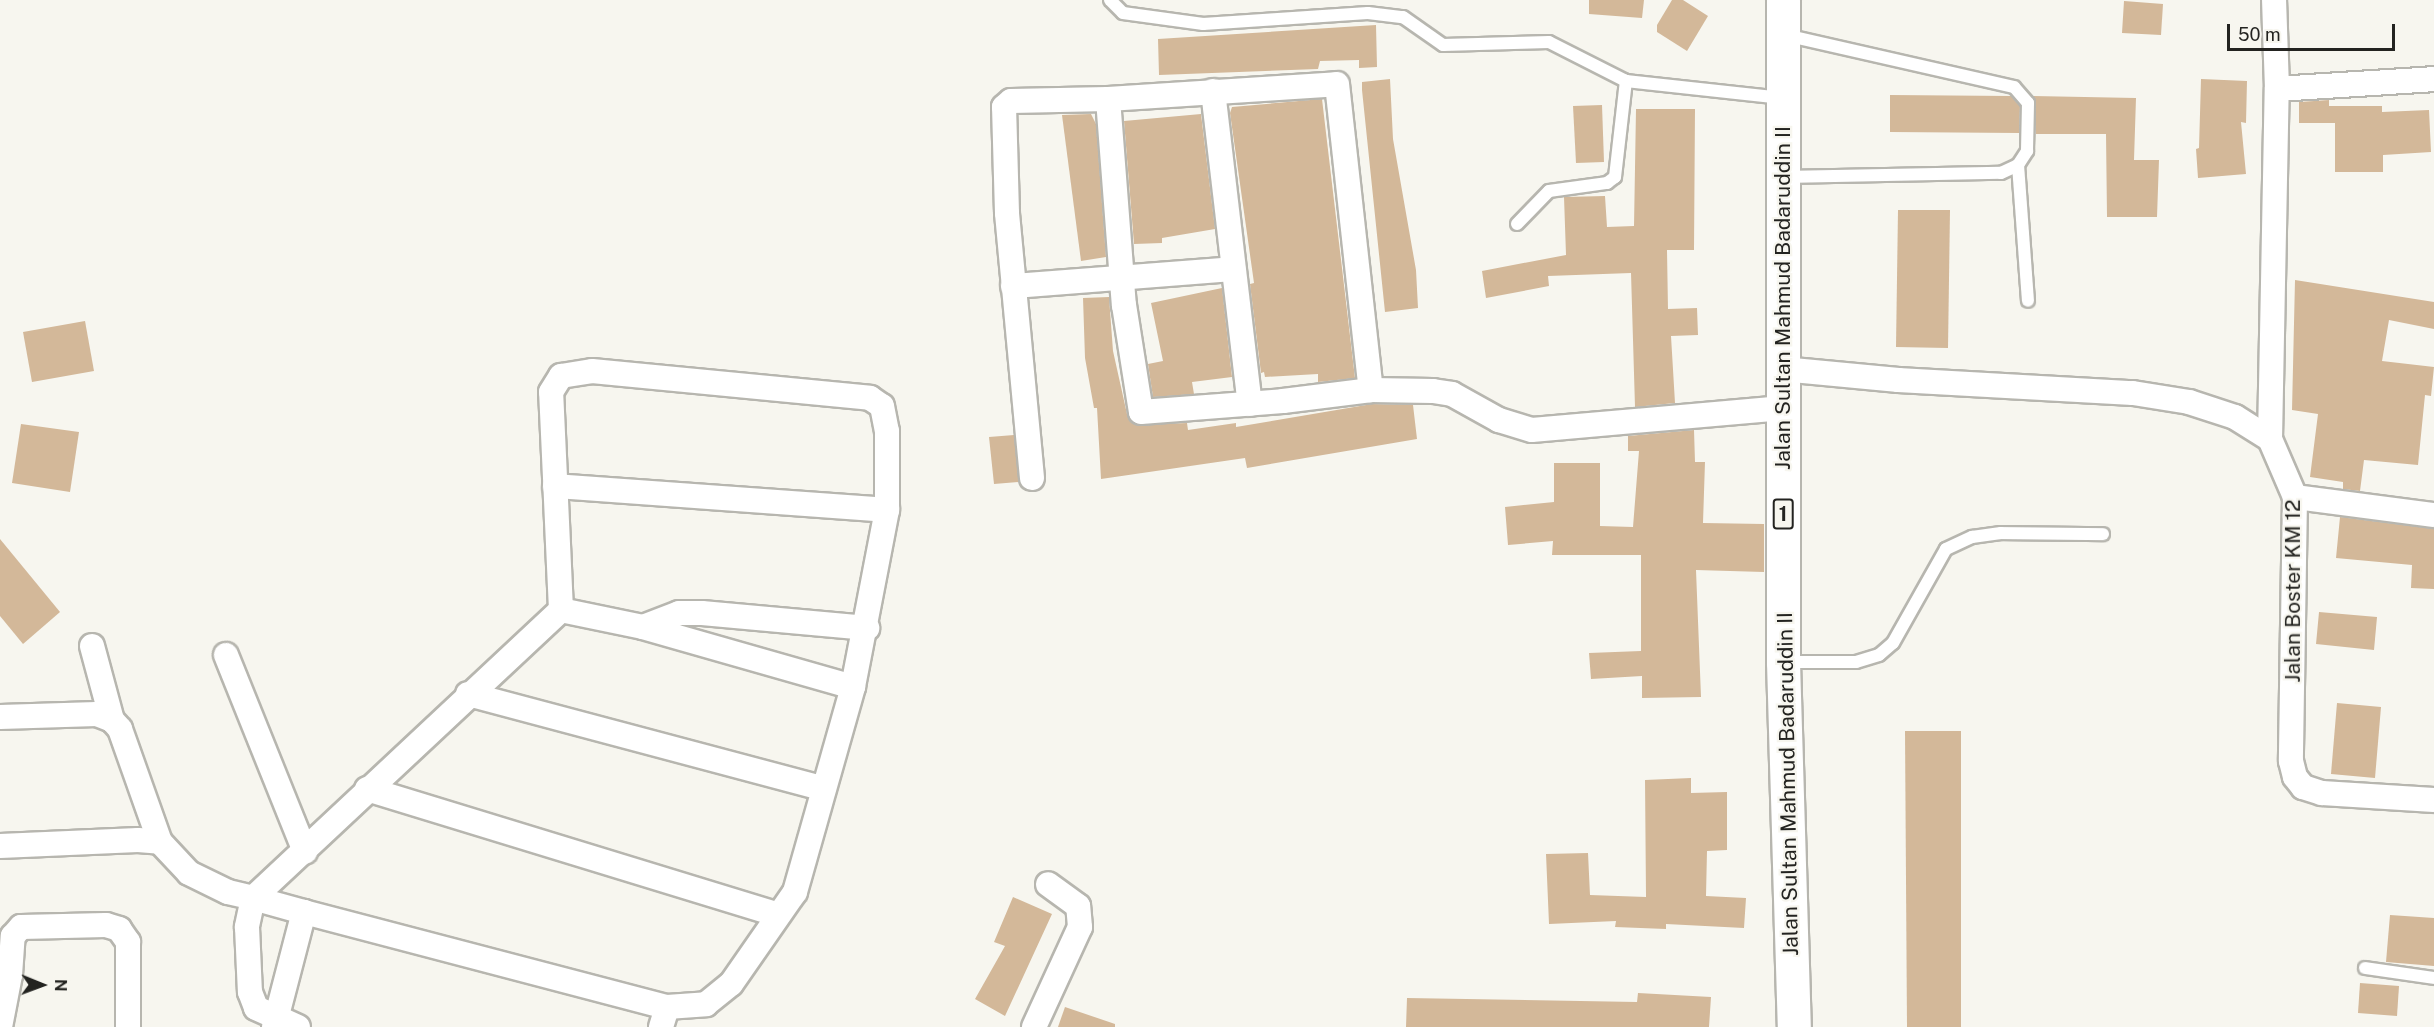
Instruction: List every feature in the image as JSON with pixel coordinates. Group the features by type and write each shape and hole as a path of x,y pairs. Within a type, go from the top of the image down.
{"highway":[{"name":"Jalan Sultan Mahmud Badaruddin II","path":"1784,0 1783,662 1794,1027"}],"street":[{"path":"2270,439 2277,89 2274,0"},
{"path":"2277,89 2434,79"},
{"path":"1032,478 1013,286 1004,107 1011,101 1108,99 1337,84 1371,390"},
{"path":"1213,92 1250,404"},
{"path":"1108,99 1123,278 1141,412 1250,404 1371,390 1452,394 1499,420 1532,430 1783,408"},
{"path":"1013,286 1233,269"},
{"path":"1782,369 1898,380 2133,393 2189,402 2235,417 2270,439"},
{"path":"92,646 112,720 120,729 160,842 189,873 228,892 664,1017 706,1004 731,984 795,892 853,687 867,628 887,510 886,431 882,406 870,398 592,371 561,376 551,392 561,610"},
{"name":"Jalan Boster KM 12","path":"2270,439 2295,497 2291,760 2295,777 2303,787 2322,793 2434,800"},
{"path":"555,486 887,510"},
{"path":"2295,497 2434,515"},
{"path":"561,610 643,627 853,687"},
{"path":"304,912 283,1025 256,1008 250,992 247,927 253,898 305,852 367,789 468,694 561,610"},
{"path":"643,627 679,613 702,613 867,628"},
{"path":"226,655 305,852"},
{"path":"468,694 824,789"},
{"path":"0,717 97,714 112,720"},
{"path":"367,789 778,915"},
{"path":"0,846 138,840 160,842"},
{"path":"1034,1027 1080,927 1078,906 1048,884"},
{"path":"0,1027 5,975 13,936 21,927 119,928 128,942 128,1027"}],"lane":[{"path":"1110,0 1123,13 1203,24 1368,13 1403,17 1443,45 1549,42 1626,81 1783,98"},
{"path":"1783,177 2001,173 2018,165 2027,151 2028,103 2014,87 1784,35"},
{"path":"1517,224 1549,191 1607,183 1615,177 1626,81"},
{"path":"2018,165 2028,301"},
{"path":"1783,662 1856,662 1879,656 1893,643 1946,549 1972,537 2001,533 2103,534"},
{"path":"2365,968 2434,978"}],"building":[{"path":"1589,0 1644,0 1642,18 1589,14"},
{"path":"1672,0 1683,0 1708,16 1687,51 1657,32 1657,25"},
{"path":"2124,1 2163,4 2161,35 2122,33"},
{"path":"1376,25 1377,67 1359,68 1359,60 1320,61 1318,69 1159,75 1158,39"},
{"path":"1390,79 1393,139 1416,270 1418,308 1385,312 1362,82"},
{"path":"2201,79 2247,81 2246,123 2241,122 2246,174 2198,178 2196,149 2199,148"},
{"path":"1890,95 2011,96 2020,106 2019,133 1890,132"},
{"path":"2033,96 2136,98 2134,160 2159,160 2157,217 2107,217 2106,134 2036,134"},
{"path":"1322,99 1355,378 1318,382 1318,374 1265,377 1264,372 1261,373 1250,284 1254,283 1230,113 1232,107"},
{"path":"2329,100 2329,106 2382,106 2382,112 2429,110 2431,152 2383,155 2383,172 2335,172 2335,123 2299,123 2299,102"},
{"path":"1602,105 1604,162 1576,163 1573,106"},
{"path":"1636,109 1695,109 1694,250 1667,250 1668,309 1697,308 1698,335 1671,336 1675,403 1635,407 1631,273 1548,276 1549,286 1486,298 1482,271 1566,255 1564,197 1605,196 1607,227 1634,226"},
{"path":"1091,114 1096,124 1106,257 1081,261 1062,115"},
{"path":"1201,114 1215,229 1162,238 1162,243 1134,244 1124,121"},
{"path":"1898,210 1950,210 1948,348 1896,347"},
{"path":"2295,280 2434,302 2434,329 2389,320 2382,361 2434,367 2431,396 2425,395 2418,465 2364,460 2360,491 2343,489 2343,482 2310,477 2318,414 2292,410"},
{"path":"1222,288 1232,377 1192,382 1194,394 1153,397 1148,364 1163,361 1151,303"},
{"path":"1109,297 1113,351 1127,414 1135,425 1187,423 1188,430 1236,423 1236,427 1372,404 1413,405 1417,439 1247,468 1245,458 1101,479 1097,408 1094,408 1085,358 1083,298"},
{"path":"85,321 94,371 32,382 23,332"},
{"path":"21,424 79,432 70,492 12,483"},
{"path":"1694,430 1695,462 1705,462 1703,523 1764,524 1764,572 1696,570 1701,697 1642,698 1642,676 1591,679 1589,653 1641,651 1641,555 1552,555 1553,541 1508,545 1505,507 1554,502 1554,463 1600,463 1600,526 1633,527 1639,451 1628,451 1628,436"},
{"path":"1014,435 1019,482 994,484 989,437"},
{"path":"2340,517 2434,529 2434,589 2411,588 2412,565 2336,558"},
{"path":"0,539 60,612 23,644 0,616"},
{"path":"2319,612 2377,617 2374,650 2316,644"},
{"path":"2337,703 2381,707 2375,778 2331,774"},
{"path":"1905,731 1961,731 1961,1027 1907,1027"},
{"path":"1691,778 1691,793 1727,792 1727,850 1707,851 1706,896 1746,898 1744,928 1666,924 1666,929 1615,927 1616,921 1549,924 1546,854 1588,853 1590,895 1646,897 1645,780"},
{"path":"1013,897 1052,914 1005,1016 975,999 1005,946 994,942"},
{"path":"2390,915 2434,918 2434,966 2386,962"},
{"path":"2360,983 2399,986 2397,1016 2358,1013"},
{"path":"1638,993 1711,997 1709,1027 1406,1027 1407,998 1637,1002"},
{"path":"1065,1007 1115,1024 1115,1027 1058,1027"}]}
